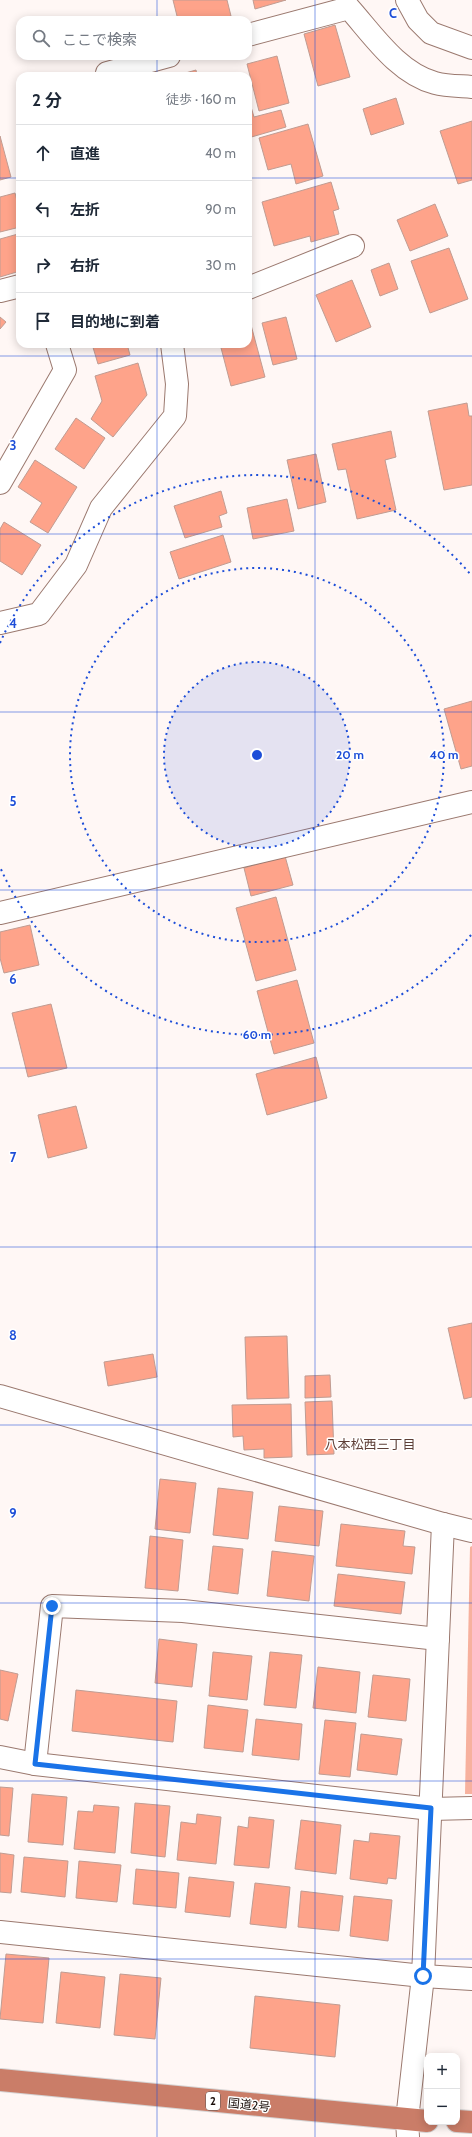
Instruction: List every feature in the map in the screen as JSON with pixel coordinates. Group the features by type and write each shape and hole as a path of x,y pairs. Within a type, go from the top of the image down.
{"highway":[{"name":"国道2号","path":"0,2080 414,2126"},
{"path":"460,2122 472,2122"}],"street":[{"path":"407,0 418,20 431,32 472,48"},
{"path":"252,34 349,8 388,52 411,72 435,83 472,87"},
{"path":"111,72 154,60"},
{"path":"252,286 353,246"},
{"path":"0,291 16,287"},
{"path":"0,483 65,370 58,348"},
{"path":"0,623 39,614 76,565 101,508 175,416 177,384 172,348"},
{"path":"0,913 472,802"},
{"path":"0,1396 443,1524 472,1530"},
{"path":"414,2126 423,1976 443,1524"},
{"path":"35,1764 52,1606 183,1611 438,1639"},
{"path":"0,1757 35,1764 431,1808 472,1808"},
{"path":"0,1932 423,1976 472,1979"}],"shaded area":[{"path":"472,1546 472,1794 465,1794 470,1547"}],"building":[{"path":"173,0 227,0 231,16 177,16"},
{"path":"253,0 286,0 255,9"},
{"path":"335,25 350,77 318,86 304,34"},
{"path":"277,56 289,103 259,111 252,84 252,72 249,72 247,64"},
{"path":"396,98 404,124 371,135 363,109"},
{"path":"252,110 254,117 281,110 286,127 252,137"},
{"path":"472,121 472,180 458,184 440,131"},
{"path":"308,124 323,176 296,184 291,164 268,170 259,138"},
{"path":"0,136 11,177 0,180"},
{"path":"331,182 339,209 333,211 339,234 311,242 310,236 274,246 262,202"},
{"path":"15,193 16,197 16,228 0,232 0,197"},
{"path":"435,204 448,236 410,251 397,220"},
{"path":"16,235 16,272 0,277 0,239"},
{"path":"449,248 468,299 430,313 411,261"},
{"path":"389,263 398,289 380,296 371,270"},
{"path":"352,280 371,327 336,342 316,295"},
{"path":"0,317 6,322 0,329"},
{"path":"286,317 297,359 273,365 262,323"},
{"path":"252,329 265,377 231,386 221,348 252,348"},
{"path":"93,348 128,348 130,355 98,364"},
{"path":"138,363 147,395 113,437 91,419 102,401 95,376"},
{"path":"467,403 469,416 472,416 472,485 444,490 428,411"},
{"path":"76,418 105,438 84,469 55,449"},
{"path":"391,431 396,457 385,460 396,510 357,519 346,469 338,470 332,444"},
{"path":"316,454 326,502 298,509 287,460"},
{"path":"35,460 77,487 48,533 30,522 42,503 18,487"},
{"path":"221,491 227,513 219,516 222,527 185,538 174,506"},
{"path":"287,499 294,531 253,539 247,508"},
{"path":"4,522 41,545 22,575 0,561 0,529"},
{"path":"223,535 231,562 179,579 170,552"},
{"path":"472,701 472,766 461,769 444,709"},
{"path":"285,856 293,885 251,896 244,868"},
{"path":"276,897 296,970 256,981 236,908"},
{"path":"30,925 39,965 4,973 0,958 0,932"},
{"path":"297,980 314,1043 274,1054 257,991"},
{"path":"51,1004 67,1068 28,1077 12,1013"},
{"path":"316,1057 327,1098 267,1115 256,1074"},
{"path":"76,1106 87,1148 48,1158 38,1115"},
{"path":"472,1323 472,1397 464,1399 448,1328"},
{"path":"287,1336 289,1398 247,1399 245,1337"},
{"path":"153,1354 157,1377 108,1386 104,1362"},
{"path":"330,1375 331,1397 305,1398 305,1376"},
{"path":"332,1401 334,1454 307,1455 305,1402"},
{"path":"291,1404 292,1457 264,1458 264,1449 244,1450 243,1436 233,1437 232,1405"},
{"path":"160,1479 196,1483 190,1533 155,1529"},
{"path":"218,1488 253,1492 248,1539 213,1535"},
{"path":"279,1506 323,1511 319,1546 275,1541"},
{"path":"341,1524 405,1531 403,1546 415,1547 412,1574 336,1566"},
{"path":"150,1536 183,1540 178,1591 145,1588"},
{"path":"213,1546 243,1549 238,1594 208,1590"},
{"path":"272,1551 314,1556 309,1601 267,1596"},
{"path":"338,1574 405,1582 401,1614 334,1606"},
{"path":"159,1639 197,1644 192,1687 155,1683"},
{"path":"213,1652 252,1656 247,1700 209,1696"},
{"path":"270,1652 302,1655 296,1708 264,1705"},
{"path":"318,1667 360,1672 356,1713 313,1708"},
{"path":"0,1670 18,1674 8,1721 0,1719"},
{"path":"373,1675 410,1679 406,1721 368,1717"},
{"path":"76,1690 177,1701 173,1742 72,1731"},
{"path":"208,1705 248,1710 243,1752 204,1748"},
{"path":"256,1719 302,1724 299,1760 252,1755"},
{"path":"325,1720 356,1723 350,1777 319,1774"},
{"path":"361,1734 402,1739 397,1775 357,1770"},
{"path":"0,1787 13,1788 9,1836 0,1835"},
{"path":"32,1794 67,1797 63,1845 28,1842"},
{"path":"135,1803 170,1806 165,1857 131,1853"},
{"path":"94,1805 119,1807 115,1853 74,1849 78,1811 93,1812"},
{"path":"197,1814 221,1817 216,1864 177,1860 181,1822 196,1824"},
{"path":"249,1817 274,1820 269,1868 234,1865 238,1826 248,1828"},
{"path":"301,1820 341,1825 336,1874 295,1869"},
{"path":"370,1833 400,1836 396,1879 388,1878 387,1884 350,1879 354,1840 369,1842"},
{"path":"0,1853 14,1855 11,1893 0,1892"},
{"path":"24,1857 68,1861 65,1897 21,1892"},
{"path":"79,1861 121,1865 117,1902 76,1898"},
{"path":"136,1869 179,1873 176,1908 133,1904"},
{"path":"189,1877 234,1882 230,1917 185,1912"},
{"path":"255,1883 290,1887 286,1928 250,1924"},
{"path":"301,1891 343,1896 339,1931 298,1927"},
{"path":"354,1896 392,1900 388,1941 350,1936"},
{"path":"6,1954 49,1958 43,2023 0,2019"},
{"path":"61,1972 105,1977 100,2028 56,2023"},
{"path":"120,1974 161,1978 155,2039 114,2035"},
{"path":"255,1996 340,2005 335,2057 250,2048"}],"district":[{"name":"八本松西三丁目","path":"370,1444"}],"route":[{"path":"52,1606 35,1764 431,1808 423,1976"}]}
